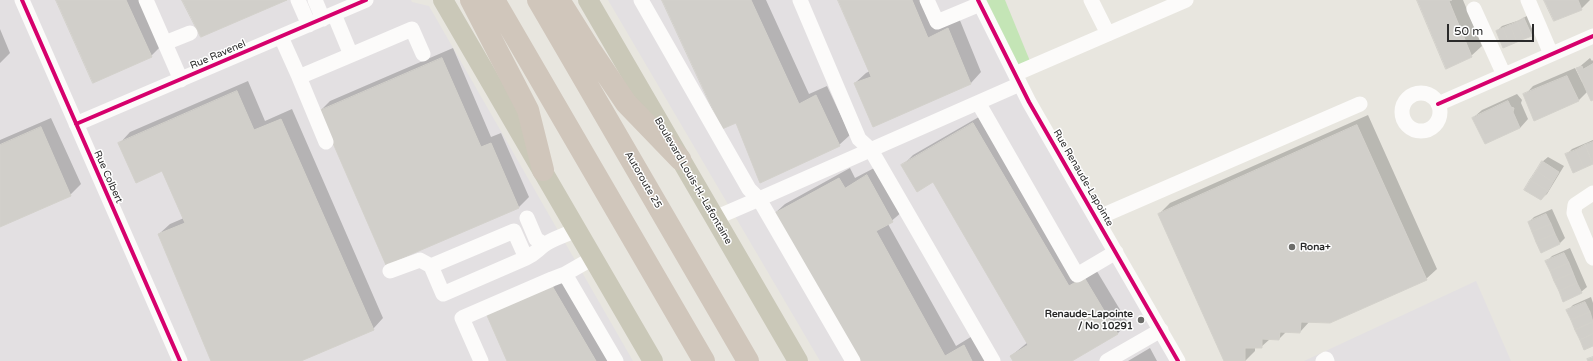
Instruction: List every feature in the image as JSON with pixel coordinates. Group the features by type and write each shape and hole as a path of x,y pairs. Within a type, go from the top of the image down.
{"highway":[{"path":"471,0 528,110 543,170"},
{"path":"494,0 704,361"},
{"name":"Autoroute 25","path":"538,0 748,361"},
{"path":"559,0 590,51 626,103 680,159"}],"main road":[{"path":"443,0 653,361"},
{"name":"Boulevard Louis-H.-Lafontaine","path":"588,0 798,361"}],"street":[{"name":"Rue Colbert","path":"22,0 180,361"},
{"path":"146,0 181,80"},
{"path":"298,0 309,25"},
{"path":"316,0 329,16 351,55"},
{"name":"Rue Ravenel","path":"76,124 366,0"},
{"path":"641,0 749,189 758,199 853,361"},
{"path":"800,0 859,139 871,150 993,361"},
{"path":"927,0 937,22 979,2"},
{"path":"1091,0 1108,34"},
{"path":"715,218 979,104 1018,79 1108,34 1186,0"},
{"path":"1528,0 1551,54"},
{"name":"Rue Renaude-Lapointe","path":"979,2 1018,79 1178,361"},
{"path":"1474,9 1504,75"},
{"path":"299,77 412,29 423,54"},
{"path":"165,43 190,33"},
{"path":"1438,104 1593,36"},
{"path":"281,37 326,142"},
{"path":"979,104 1077,274 1116,252"},
{"path":"1097,218 1360,104"},
{"path":"1593,193 1575,205 1574,212 1593,258"},
{"path":"527,218 536,239 544,244"},
{"path":"390,271 420,260 431,266 443,294 536,254 544,244 577,230"},
{"path":"431,266 514,231 526,258"},
{"path":"480,361 462,318 552,278 565,274 593,258"},
{"path":"565,274 616,361"},
{"path":"1107,361 1161,330"},
{"path":"1323,361 1327,361"}],"shaded area":[{"path":"0,0 411,0 412,2 429,6 633,361 0,361"},
{"path":"608,0 978,0 1178,361 820,361"},
{"path":"1476,281 1511,361 1304,361"}],"green space":[{"path":"978,0 1005,0 1032,66 1015,74"}],"building":[{"path":"56,0 126,0 152,57 93,83"},
{"path":"182,0 287,0 201,37"},
{"path":"662,0 751,0 799,104 816,95 840,146 760,183 736,123 722,129"},
{"path":"838,0 912,0 928,38 948,28 971,84 873,127 854,83 871,77"},
{"path":"1417,0 1452,0 1449,1 1472,57 1446,69"},
{"path":"1544,0 1578,0 1582,10 1554,21"},
{"path":"1524,18 1532,36 1524,39 1517,22"},
{"path":"1517,22 1524,39 1517,42 1510,25"},
{"path":"1510,25 1517,42 1510,45 1503,28"},
{"path":"1503,28 1510,45 1503,48 1496,31"},
{"path":"442,58 481,147 491,143 519,208 386,265 319,111"},
{"path":"1593,64 1593,100 1591,101 1576,68 1582,66 1583,69"},
{"path":"1567,76 1579,101 1534,121 1523,94"},
{"path":"237,91 254,130 281,119 374,330 301,361 211,361 158,234 185,223 162,171 136,183 118,143"},
{"path":"1508,101 1511,107 1514,108 1513,112 1520,128 1485,144 1472,118"},
{"path":"973,123 1069,286 1084,277 1118,334 1072,361 1013,361 1010,356 1028,345 933,182 917,192 901,165"},
{"name":"Rona+","path":"1357,125 1427,280 1330,323 1301,322 1300,333 1280,332 1279,340 1262,339 1262,348 1245,348 1245,361 1224,361 1158,214"},
{"path":"41,127 71,196 0,227 0,145"},
{"path":"1593,142 1593,163 1585,145"},
{"path":"1585,145 1593,164 1584,168 1576,150"},
{"path":"1576,150 1584,168 1573,173 1565,154"},
{"path":"1542,161 1559,172 1553,182 1536,171"},
{"path":"1536,171 1553,182 1548,191 1530,180"},
{"path":"867,175 893,222 876,231 945,356 964,345 972,361 859,361 773,214 839,178 845,188"},
{"path":"1530,180 1548,191 1541,200 1524,190"},
{"path":"1546,214 1551,224 1532,232 1528,222"},
{"path":"1551,224 1555,234 1536,242 1532,232"},
{"path":"1555,234 1560,244 1541,253 1536,242"},
{"path":"1564,253 1569,263 1550,271 1545,261"},
{"path":"1569,263 1573,273 1554,281 1550,271"},
{"path":"1573,273 1577,283 1559,291 1554,281"},
{"path":"1577,283 1582,293 1563,302 1559,291"},
{"path":"551,284 596,361 507,361 485,311"},
{"path":"1585,302 1590,312 1571,320 1566,310"},
{"path":"1590,312 1593,322 1575,330 1571,320"},
{"path":"1593,322 1593,334 1580,340 1575,330"},
{"path":"1593,334 1593,346 1584,350 1580,340"},
{"path":"1593,357 1593,361 1588,361 1587,359"}],"cycle path":[{"path":"22,0 180,361"},
{"path":"76,124 366,0"},
{"path":"978,0 1029,102 1178,361"},
{"path":"1438,104 1593,36"}],"place":[{"name":"Rona+","path":"1292,247"},
{"name":"Renaude-Lapointe / No 10291","path":"1141,320"}]}
